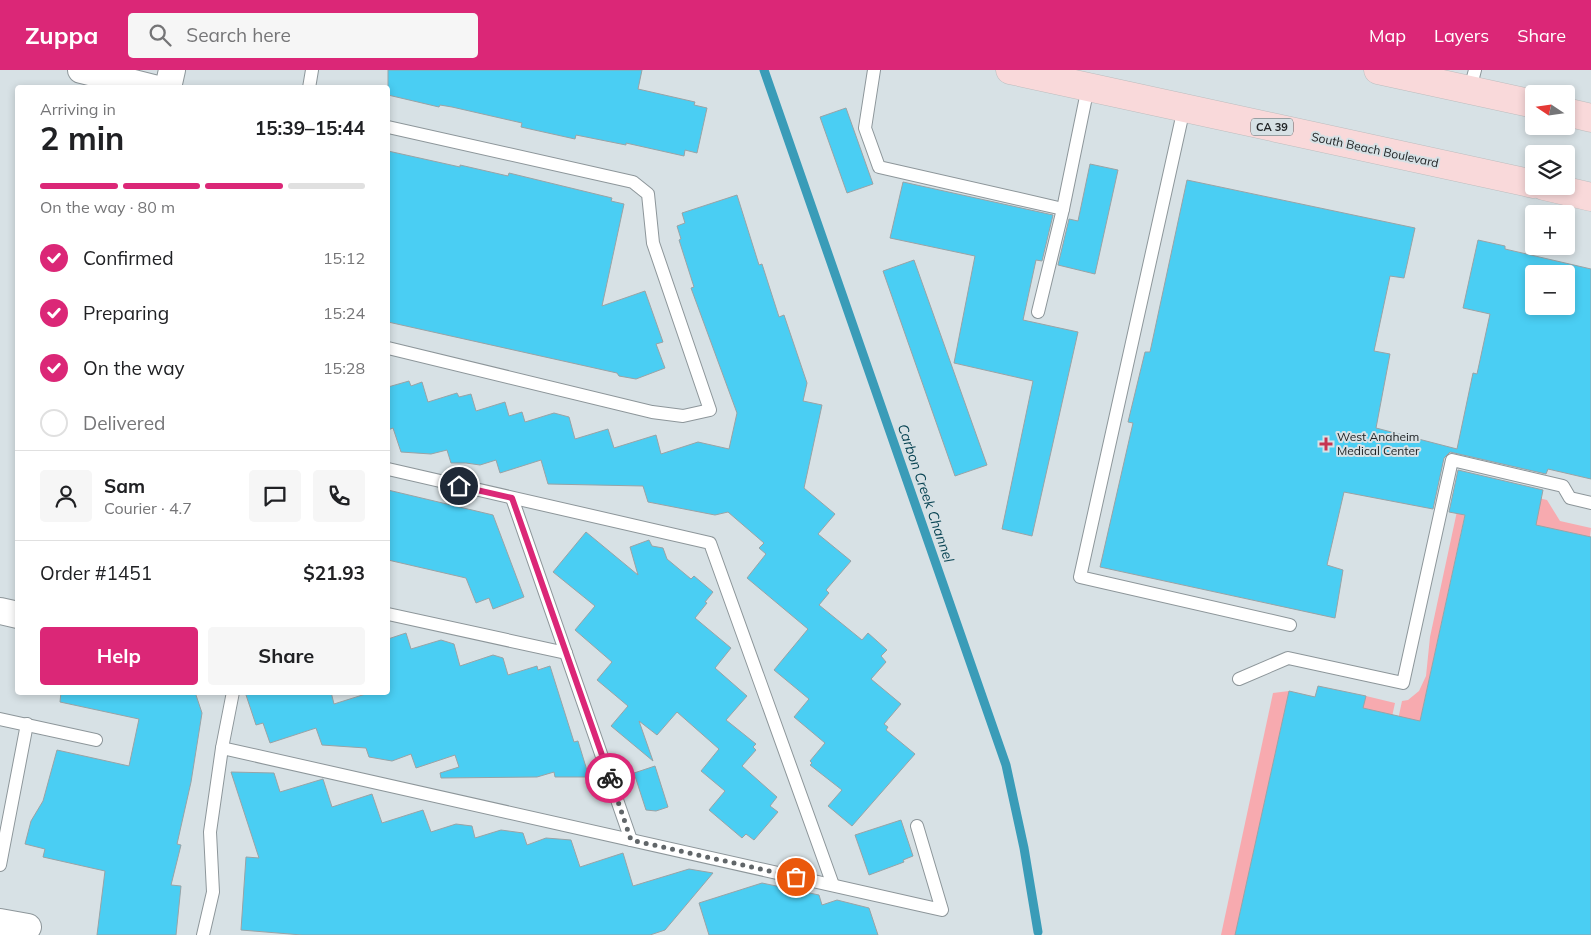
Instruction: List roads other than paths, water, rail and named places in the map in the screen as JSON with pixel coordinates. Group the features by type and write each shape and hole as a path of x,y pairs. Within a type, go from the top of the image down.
{"main road":[{"name":"South Beach Boulevard","path":"1010,70 1525,182"},
{"path":"1378,70 1473,80 1525,100"},
{"path":"1575,114 1591,118"},
{"path":"1575,193 1591,196"}],"street":[{"path":"81,70 142,85"},
{"path":"169,85 172,70"},
{"path":"0,612 15,614"},
{"path":"0,922 28,928"}],"lane":[{"path":"310,85 312,70"},
{"path":"874,70 865,128 879,167 1063,209"},
{"path":"1038,312 1063,209 1088,87"},
{"path":"1184,108 1080,577 1290,626"},
{"path":"390,127 633,182 648,194 653,243 710,410 683,416 652,412 390,348"},
{"path":"1239,679 1288,658 1403,683 1452,460 1563,486 1570,498 1591,502"},
{"path":"390,470 710,543 833,885"},
{"path":"512,498 631,840"},
{"path":"390,614 566,653"},
{"path":"204,935 213,892 210,832 222,748 232,695"},
{"path":"0,719 96,740"},
{"path":"0,865 27,724"},
{"path":"222,748 942,910 917,826"}],"waterway":[{"name":"Carbon Creek Channel","path":"764,70 1006,765 1024,848 1038,932"}],"place":[{"name":"West Anaheim Medical Center","path":"1326,444"}]}
